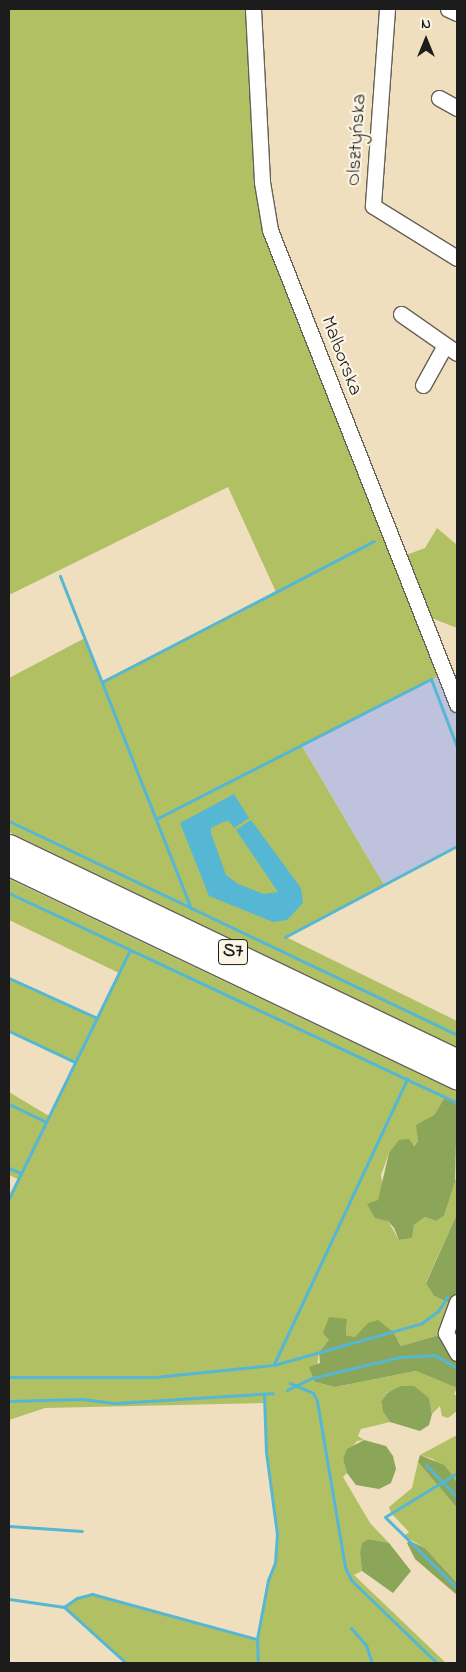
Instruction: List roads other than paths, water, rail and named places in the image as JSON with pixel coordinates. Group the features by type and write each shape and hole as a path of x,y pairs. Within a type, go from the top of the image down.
{"highway":[{"name":"S7","path":"9,846 457,1060"},
{"name":"S7","path":"9,865 457,1079"}],"street":[{"name":"Malborska","path":"253,9 262,182 270,230 457,704"},
{"name":"Olsztyńska","path":"387,9 374,206 457,258"},
{"path":"448,9 457,13"},
{"path":"439,98 457,108"},
{"path":"401,314 451,350 423,384"},
{"path":"457,1302 446,1333 457,1353"}],"water":[{"path":"234,794 249,818 234,828 229,821 211,828 211,833 226,875 238,884 264,894 278,892 236,830 251,820 301,888 303,903 287,920 273,922 209,896 180,823"}],"waterway":[{"path":"102,682 374,541"},
{"path":"60,576 191,908"},
{"path":"156,819 431,679 457,747"},
{"path":"9,821 457,1035"},
{"path":"285,937 457,846"},
{"path":"9,893 457,1103"},
{"path":"9,1198 130,950"},
{"path":"9,978 97,1018"},
{"path":"9,1031 75,1062"},
{"path":"274,1364 407,1079"},
{"path":"9,1104 46,1122"},
{"path":"9,1168 21,1173"},
{"path":"9,1377 155,1377 274,1365 422,1323 438,1311 447,1297"},
{"path":"287,1390 312,1378 400,1357 435,1355 457,1368"},
{"path":"290,1383 313,1393 317,1401 345,1567 351,1580 437,1663"},
{"path":"9,1401 82,1399 116,1403 273,1393"},
{"path":"126,1663 64,1607 77,1598 92,1594 257,1639 268,1580 275,1563 277,1534 266,1452 264,1394"},
{"path":"426,1465 457,1497"},
{"path":"457,1473 385,1517 457,1588"},
{"path":"9,1526 82,1531"},
{"path":"9,1599 64,1607"},
{"path":"351,1628 366,1645 372,1663"},
{"path":"257,1639 258,1663"}]}
